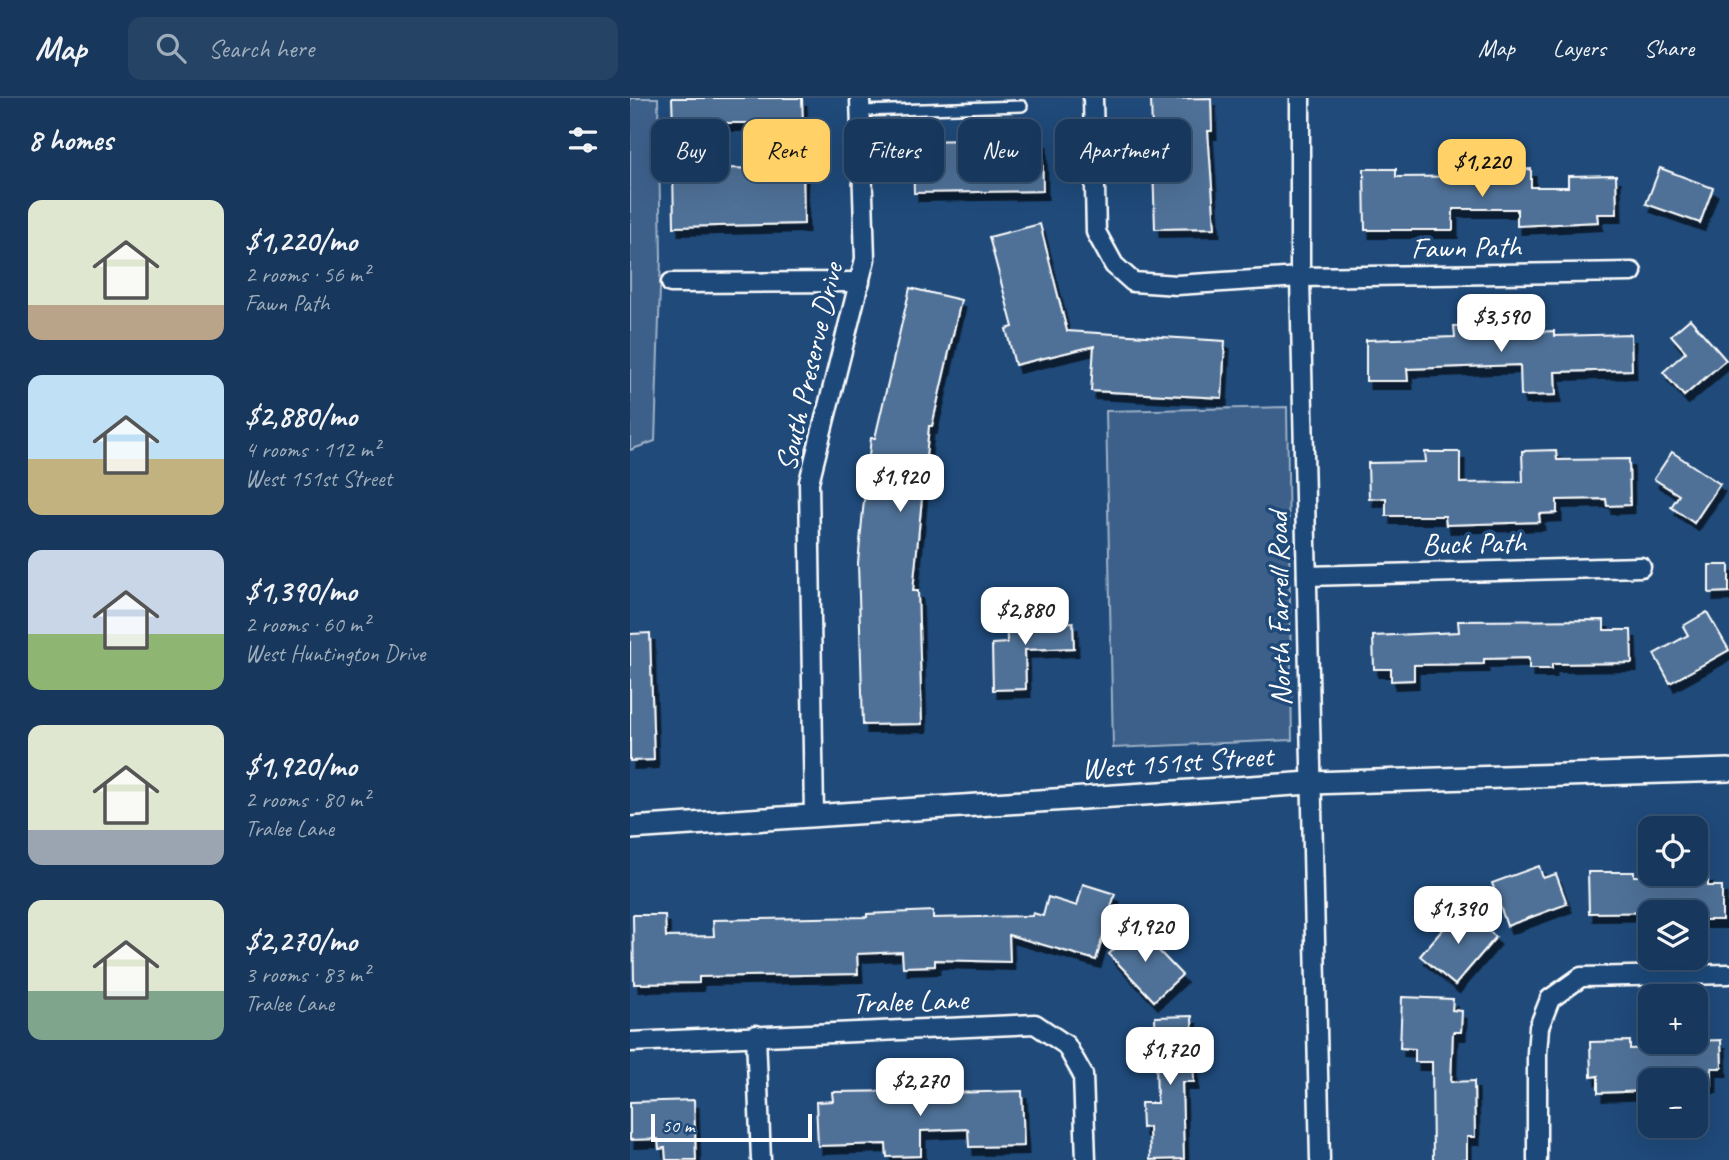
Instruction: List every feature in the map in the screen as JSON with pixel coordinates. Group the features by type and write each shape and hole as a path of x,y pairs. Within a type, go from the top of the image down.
{"street":[{"path":"1093,98 1096,232 1114,265 1133,282 1177,285 1300,277"},
{"name":"North Farrell Road","path":"1300,98 1300,277 1320,1160"},
{"name":"South Preserve Drive","path":"814,816 809,482 865,259 860,104"},
{"name":"Fawn Path","path":"1300,277 1633,272"},
{"path":"671,283 860,282"},
{"name":"Buck Path","path":"1307,576 1641,566"},
{"name":"West 151st Street","path":"630,828 1310,783 1729,770"},
{"path":"1537,1160 1539,1027 1550,999 1581,976 1729,974"},
{"name":"Tralee Lane","path":"630,1042 1035,1024 1066,1045 1083,1075 1086,1160"},
{"path":"756,1035 761,1160"}],"lane":[{"path":"860,104 1022,106"}],"shaded area":[{"path":"630,98 658,98 658,119 651,119 651,182 660,182 661,257 655,441 630,450"},
{"path":"1287,407 1292,740 1113,748 1106,411"}],"building":[{"path":"672,98 802,98 803,119 743,119 743,123 729,123 729,119 673,119"},
{"path":"1211,98 1212,131 1208,131 1215,228 1155,229 1154,182 1191,182 1191,119 1152,119 1151,99"},
{"path":"1041,139 1043,191 914,193 914,182 944,182 944,141 958,140 958,182 1041,182"},
{"path":"729,168 743,168 743,182 803,182 804,224 674,227 673,182 729,182"},
{"path":"1660,168 1713,188 1700,223 1646,204"},
{"path":"1364,169 1396,169 1396,177 1501,176 1500,170 1531,169 1531,187 1568,187 1568,176 1616,175 1617,214 1597,214 1598,222 1517,226 1517,209 1453,209 1453,230 1365,230"},
{"path":"1040,224 1067,331 1225,341 1222,398 1091,391 1094,346 1015,365 1006,329 1013,327 989,237"},
{"path":"910,288 961,300 932,426 929,426 913,591 918,591 922,724 863,725 858,563 863,510 871,438 875,438"},
{"path":"1690,319 1726,360 1684,396 1663,372 1686,352 1671,335"},
{"path":"1536,323 1536,332 1554,331 1554,336 1631,334 1632,370 1555,372 1556,395 1521,396 1520,365 1407,369 1408,381 1366,381 1366,340 1455,337 1454,326"},
{"path":"1556,450 1557,460 1629,459 1630,505 1607,506 1606,499 1557,500 1557,513 1539,514 1540,522 1446,525 1445,516 1386,516 1386,498 1369,499 1368,463 1426,462 1425,452 1460,452 1460,483 1523,482 1522,451"},
{"path":"1672,452 1720,484 1694,523 1671,507 1679,495 1654,479"},
{"path":"1709,565 1729,565 1729,592 1709,593"},
{"path":"1006,604 1024,604 1024,624 1073,622 1074,648 1025,650 1026,689 993,690 992,644 1007,643"},
{"path":"1707,612 1729,650 1670,683 1654,654 1688,635 1683,626"},
{"path":"1604,620 1604,630 1631,630 1632,663 1552,664 1552,669 1529,669 1529,658 1484,659 1484,664 1414,665 1414,680 1391,681 1391,669 1374,669 1373,636 1459,632 1458,621"},
{"path":"650,633 654,760 630,761 630,634"},
{"path":"1539,866 1543,878 1556,874 1567,904 1507,926 1492,883"},
{"path":"1588,872 1634,872 1634,876 1638,876 1638,886 1722,886 1722,920 1708,920 1708,900 1638,900 1638,913 1589,913"},
{"path":"1083,884 1115,894 1096,960 1009,935 1010,962 935,960 935,966 903,967 902,952 857,954 858,974 699,977 699,983 634,984 633,915 665,915 666,937 714,936 713,920 867,917 867,914 933,911 933,918 1032,916 1033,913 1043,916 1048,897 1077,906"},
{"path":"1461,908 1496,937 1455,985 1420,956"},
{"path":"1136,927 1182,975 1154,1001 1109,954"},
{"path":"1402,997 1453,999 1452,1010 1462,1011 1461,1032 1453,1032 1451,1082 1474,1081 1475,1137 1467,1137 1467,1160 1433,1160 1432,1062 1415,1062 1415,1049 1400,1048"},
{"path":"1192,1016 1194,1082 1182,1082 1184,1159 1150,1160 1149,1127 1142,1128 1141,1103 1157,1103 1155,1017"},
{"path":"1708,1040 1721,1040 1722,1068 1712,1068 1712,1085 1708,1085 1708,1068 1638,1068 1638,1091 1598,1093 1598,1076 1591,1077 1590,1042 1630,1041 1630,1049 1638,1049 1638,1054 1708,1054"},
{"path":"948,1082 948,1093 1022,1091 1024,1146 969,1147 968,1129 921,1131 921,1156 887,1157 886,1144 818,1146 816,1102 833,1101 832,1092 907,1091 907,1083"},
{"path":"694,1100 696,1160 666,1160 665,1148 659,1149 658,1139 630,1140 630,1102"}]}
